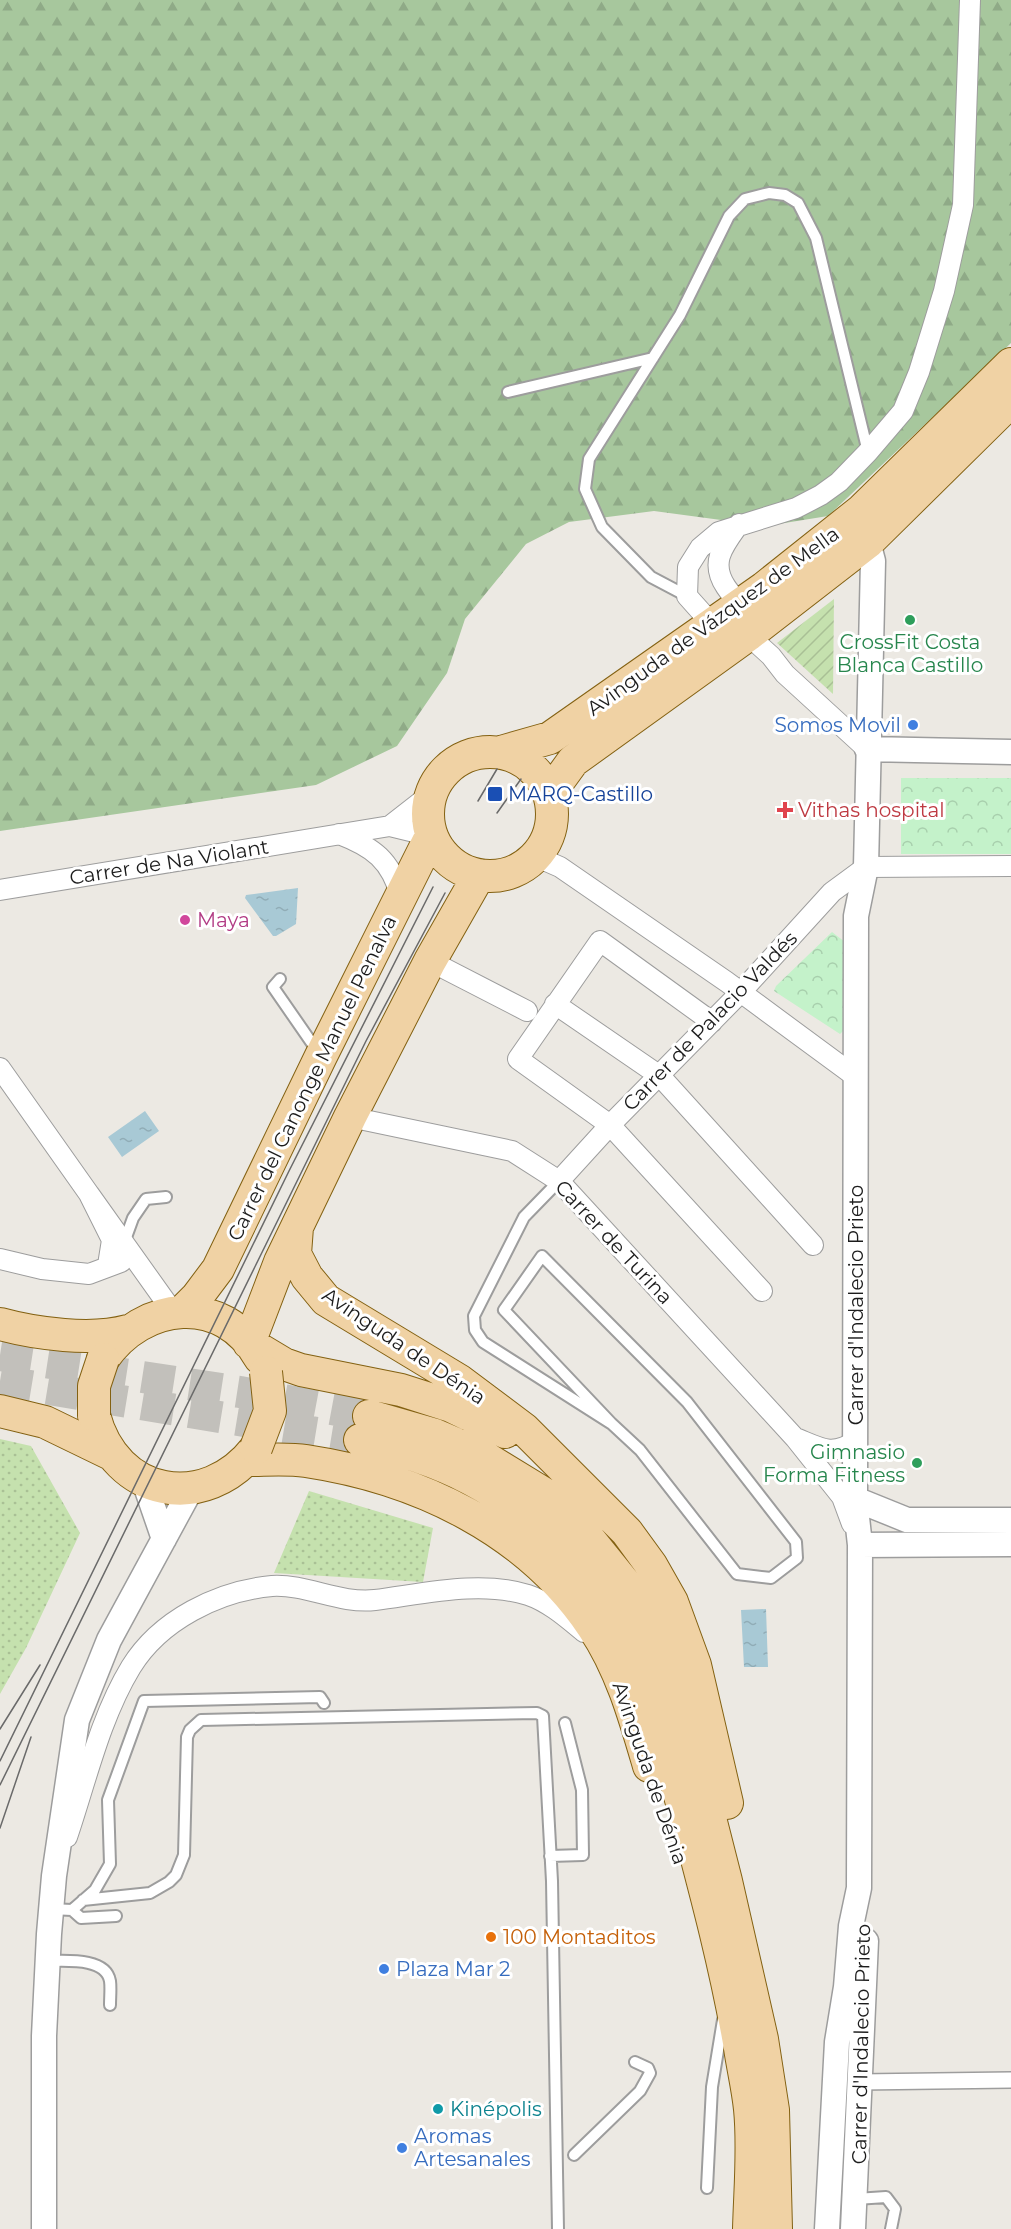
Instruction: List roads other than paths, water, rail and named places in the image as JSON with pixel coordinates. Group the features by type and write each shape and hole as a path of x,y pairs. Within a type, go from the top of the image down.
{"main road":[{"name":"Avinguda de Vázquez de Mella","path":"549,794 573,761 744,620 826,541 862,510 1011,364"},
{"name":"Avinguda de Vázquez de Mella","path":"501,752 550,738 712,624 744,620 868,542 1011,401"},
{"path":"501,752 517,757 531,766 542,779 549,794 552,820 544,845 536,856 510,873 494,876 479,875 459,868 442,854 431,836 428,815 431,794 447,769 458,760 472,754 501,752"},
{"name":"Carrer del Canonge Manuel Penalva","path":"177,1312 197,1297 218,1269 431,836"},
{"path":"249,1343 261,1306 350,1117 430,961 479,875"},
{"name":"Avinguda de Dénia","path":"297,1227 295,1254 306,1277 326,1300 460,1381 524,1429 627,1532 651,1565 672,1602 694,1665 722,1780 736,1855 739,1991 737,2028"},
{"path":"177,1312 219,1320 249,1343 266,1372 270,1411 252,1454 231,1474 212,1484 191,1489 159,1487 144,1481 121,1465 103,1442 94,1415 94,1386 103,1359 128,1331 141,1322 177,1312"},
{"path":"0,1324 39,1331 107,1337 128,1331"},
{"name":"Avinguda de Dénia","path":"249,1343 284,1364 301,1370 401,1390 451,1406 493,1425 569,1472"},
{"path":"0,1412 45,1422 111,1454"},
{"name":"Avinguda de Dénia","path":"749,2229 750,2110 737,2028 708,1899 641,1665 604,1596 554,1539 515,1505 469,1476 415,1454 365,1428 435,1434 479,1454 546,1496 576,1523 631,1591 658,1639 680,1700 739,1991 773,2110 776,2229"},
{"name":"Avinguda de Dénia","path":"252,1454 305,1461 375,1476 420,1489 467,1512 524,1550 553,1578 594,1628 611,1660 630,1703 665,1821 739,1991"}],"street":[{"path":"712,624 687,596 688,567 700,549 719,532 796,508 821,495 839,482 903,411 919,372 944,291 963,205 970,0"},
{"path":"740,524 722,549 717,563 719,575 744,620 785,674 867,748 1011,752"},
{"path":"826,541 868,542 873,561 867,748"},
{"name":"Carrer d'Indalecio Prieto","path":"854,2229 866,1927 859,1888 860,1545 855,1499 856,916 866,867 867,748"},
{"name":"Carrer de Na Violant","path":"390,826 431,794"},
{"name":"Carrer de Na Violant","path":"0,890 390,826 431,836"},
{"path":"339,834 374,850 388,866 397,882 401,897"},
{"path":"536,856 560,867 856,1077"},
{"path":"866,867 1011,866"},
{"name":"Carrer de Palacio Valdés","path":"559,1181 610,1125 740,993 832,892 866,867"},
{"path":"712,1022 600,941 518,1059 610,1125 762,1291"},
{"path":"430,961 527,1011"},
{"path":"555,1004 660,1076 813,1245"},
{"path":"0,1068 177,1312"},
{"name":"Carrer de Turina","path":"350,1117 512,1151 559,1181 795,1438 842,1497 860,1545"},
{"path":"90,1194 112,1240 108,1265"},
{"path":"0,1259 42,1269 89,1274 108,1265 138,1260"},
{"name":"Carrer de Turina","path":"795,1438 828,1451 844,1449 856,1441"},
{"path":"144,1481 164,1539"},
{"path":"44,2229 44,2036 47,1961 62,1909 54,1876 77,1720 109,1640 191,1489"},
{"path":"855,1499 907,1520"},
{"path":"860,1545 879,1530 907,1520 1011,1520"},
{"path":"860,1545 1011,1544"},
{"path":"54,1876 111,1707 132,1666 174,1622 200,1606 250,1589 275,1586 300,1588 334,1597 367,1600 483,1589 528,1595 560,1612 595,1642 611,1660"},
{"name":"Carrer d'Indalecio Prieto","path":"827,2229 837,2042 846,1987 851,1926 859,1888"},
{"name":"Carrer d'Indalecio Prieto","path":"846,1987 852,2026 852,2070 844,2186 848,2195 856,2199"},
{"path":"860,2082 1011,2080"}],"lane":[{"path":"687,596 651,577 602,527 585,489 589,459 680,315 729,216 746,199 769,193 785,195 798,203 816,238 868,452"},
{"path":"508,392 653,358"},
{"path":"280,979 273,987 321,1056"},
{"path":"559,1181 524,1217 474,1316 475,1330 483,1342 612,1424 640,1450 737,1574 771,1578 797,1558 796,1542 687,1402 542,1256 504,1310 612,1424"},
{"path":"125,1240 130,1224 146,1199 166,1197"},
{"path":"62,1909 83,1900 95,1890 110,1864 108,1800 144,1701 320,1697 324,1703"},
{"path":"83,1900 150,1893 176,1875 184,1855 188,1737 195,1724 209,1719 540,1714 545,1721 550,1856 558,2229"},
{"path":"550,1856 584,1855 582,1790 565,1723"},
{"path":"62,1909 81,1918 116,1916"},
{"path":"47,1961 83,1962 101,1967 110,1980 110,2005"},
{"path":"707,2188 712,2087 739,1991"},
{"path":"574,2155 640,2091 647,2080 648,2068 635,2062"},
{"path":"856,2199 886,2197 895,2209 891,2229"}],"water":[{"path":"298,888 296,924 273,936 245,898 246,895"},
{"path":"145,1111 159,1131 122,1157 108,1137"},
{"path":"766,1609 768,1667 744,1667 741,1610"}],"tunnel":[{"path":"0,1355 240,1392 369,1416"},
{"path":"0,1381 360,1440"}],"tram line":[{"path":"478,801 497,769"},
{"path":"497,813 521,779"},
{"path":"0,1761 289,1171 433,887"},
{"path":"0,1785 366,1041 445,893"},
{"path":"0,1729 40,1665"},
{"path":"0,1828 31,1737"}],"place":[{"name":"CrossFit Costa Blanca Castillo","path":"910,620"},
{"name":"Somos Movil","path":"913,725"},
{"name":"MARQ-Castillo","path":"495,794"},
{"name":"Vithas hospital","path":"785,810"},
{"name":"Maya","path":"185,920"},
{"name":"Gimnasio Forma Fitness","path":"917,1463"},
{"name":"100 Montaditos","path":"491,1937"},
{"name":"Plaza Mar 2","path":"384,1969"},
{"name":"Kinépolis","path":"438,2109"},
{"name":"Aromas Artesanales","path":"402,2148"}]}
